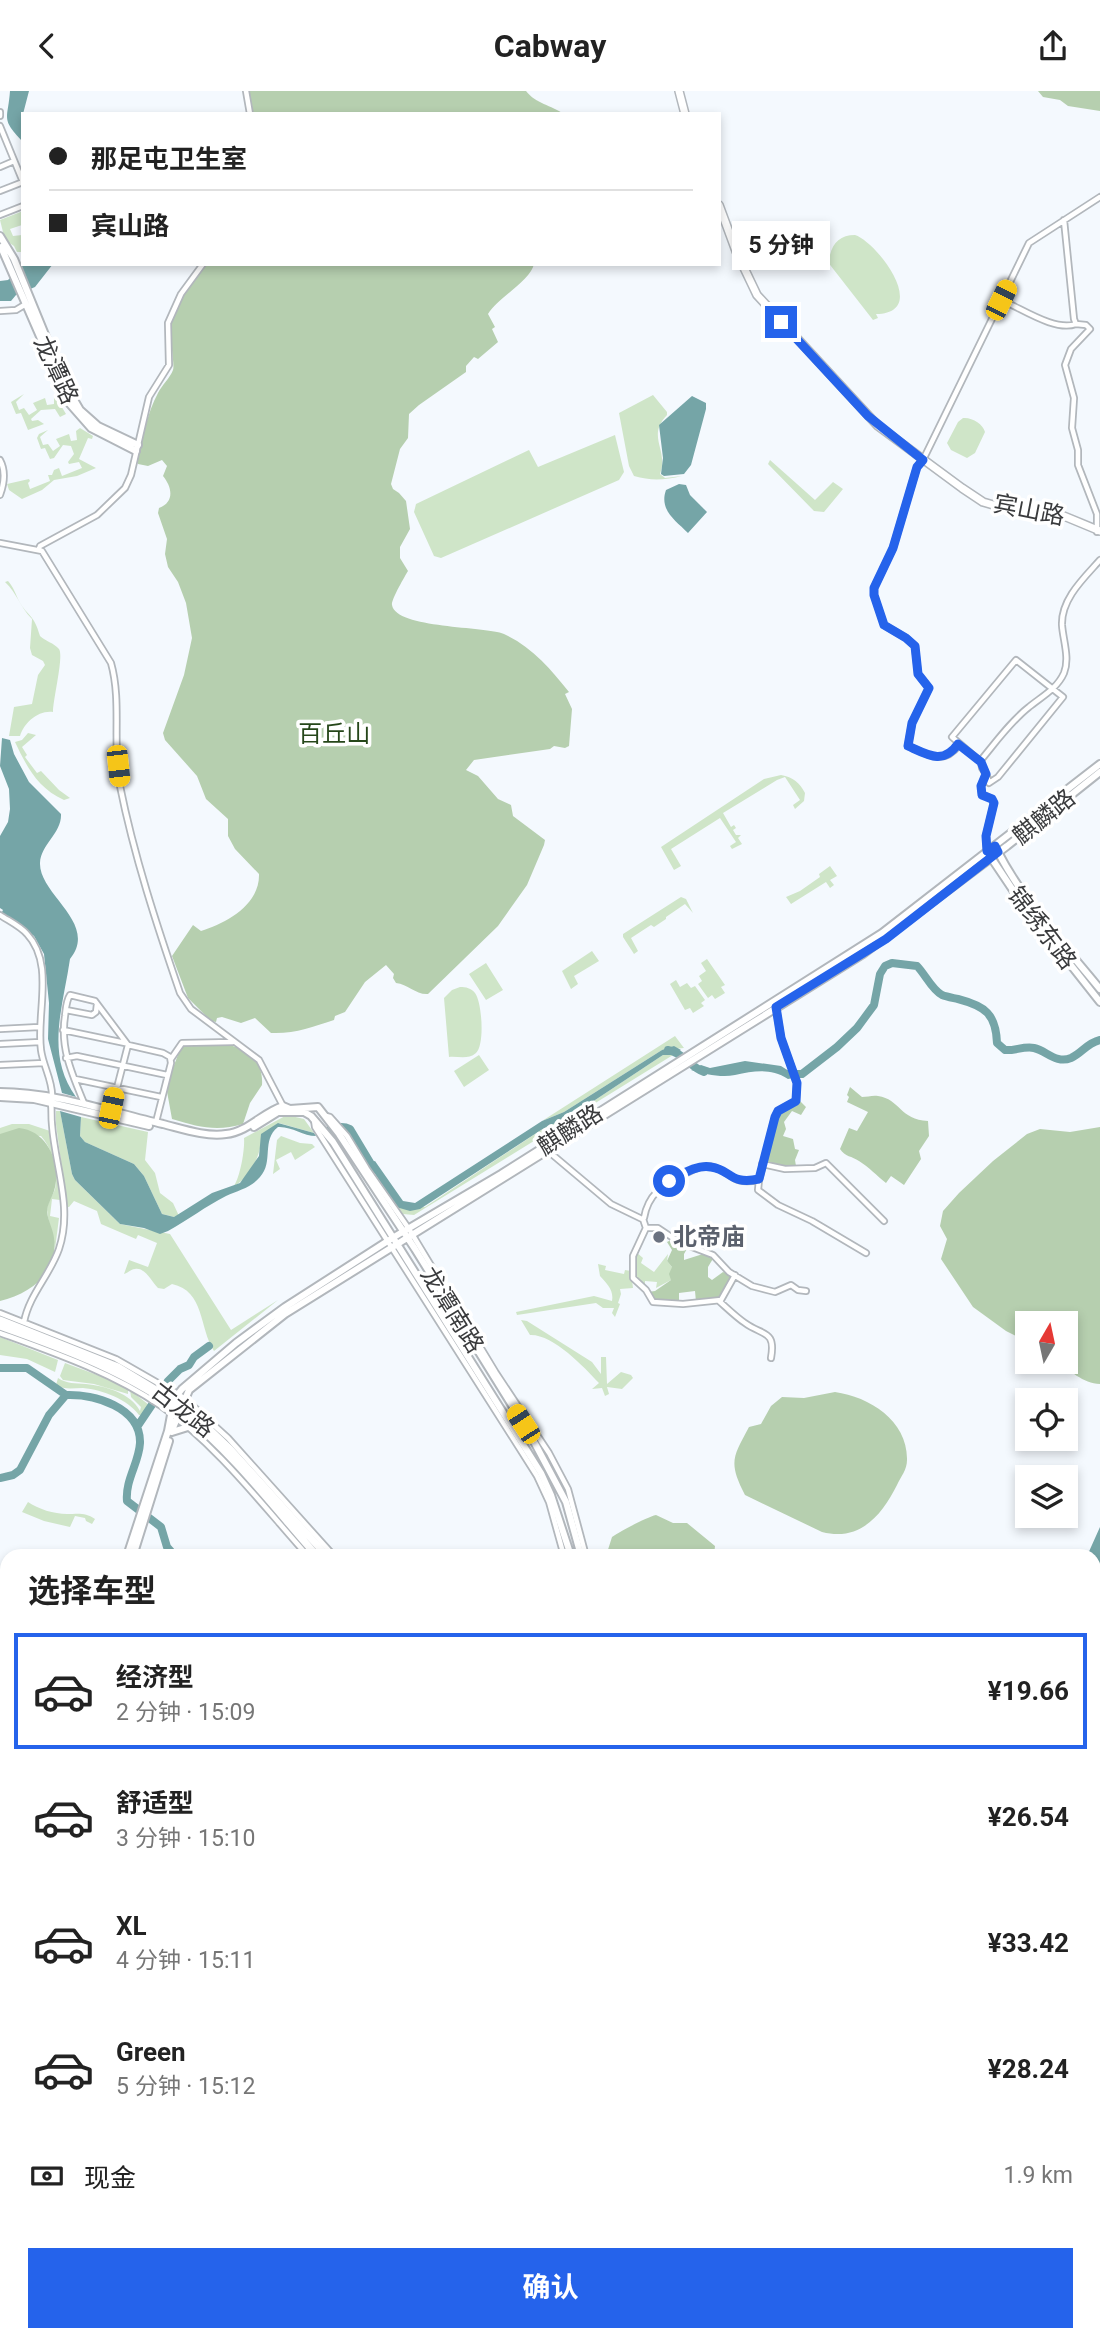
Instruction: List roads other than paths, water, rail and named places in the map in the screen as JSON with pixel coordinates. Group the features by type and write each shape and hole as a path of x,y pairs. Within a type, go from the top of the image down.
{"main road":[{"path":"681,91 686,112"},
{"name":"宾山路","path":"721,210 747,276 760,298 868,416 961,490 986,505 1004,510 1059,516 1099,531"},
{"name":"宾山路","path":"721,220 758,299 867,418 923,460"},
{"path":"0,236 15,271"},
{"path":"0,245 3,259 15,271"},
{"name":"龙潭路","path":"15,271 61,388 75,412 96,431 137,448"},
{"name":"麒麟路","path":"997,849 1100,764"},
{"name":"麒麟路","path":"135,1549 177,1405 189,1390 226,1358 285,1314 392,1242 548,1150 883,933 1100,772"},
{"name":"锦绣东路","path":"997,849 1028,899 1100,989"},
{"name":"麒麟路","path":"696,1053 886,939 989,855"},
{"name":"锦绣东路","path":"989,855 1043,932 1100,1002"},
{"name":"麒麟路","path":"408,1233 677,1066"},
{"path":"0,1095 24,1093 208,1134 229,1134 241,1130 267,1112 283,1108"},
{"path":"84,1107 167,1130 217,1139 236,1136 283,1108"},
{"name":"龙潭南路","path":"283,1108 318,1107 342,1133 408,1233 550,1469 562,1494 581,1549"},
{"name":"龙潭南路","path":"283,1108 304,1112 328,1140 541,1473 569,1549"},
{"name":"古龙路","path":"0,1320 117,1363 137,1373 160,1394"},
{"path":"2,1329 11,1337"},
{"name":"古龙路","path":"2,1329 39,1341 98,1368 125,1377 177,1405 227,1447 321,1549"},
{"path":"39,1341 42,1350"},
{"path":"125,1377 128,1386"},
{"path":"515,1411 516,1400"},
{"name":"麒麟路","path":"148,1500 172,1431 177,1405"},
{"path":"172,1431 188,1427"},
{"path":"222,1461 227,1447"},
{"name":"古龙路","path":"227,1447 245,1475 272,1496 311,1549"},
{"path":"244,1485 245,1475"},
{"path":"265,1508 272,1496"},
{"name":"麒麟路","path":"130,1549 140,1526"}],"street":[{"path":"246,91 250,112"},
{"path":"0,126 3,141 21,177"},
{"path":"0,167 14,161"},
{"path":"0,191 21,183"},
{"path":"958,744 951,754 943,757 928,755 908,746 912,723 929,688 918,674 915,646 884,625 874,588 893,548 917,467 923,460 1029,243 1100,197"},
{"path":"0,215 21,208"},
{"path":"1064,220 1076,324"},
{"path":"39,549 97,515 118,497 131,475 149,397 169,365 168,323 181,294 202,266"},
{"path":"0,311 16,310 27,299"},
{"path":"1001,300 1055,325 1086,325 1090,329 1068,352 1066,370 1074,398 1072,428 1078,450 1078,465 1097,514 1099,531"},
{"path":"0,460 4,480 0,495"},
{"path":"0,543 39,549 111,663 115,678 120,784 140,864 180,993 191,1009 264,1066 283,1108"},
{"path":"981,762 1022,713 1053,688 1066,669 1063,616 1075,587 1100,560"},
{"path":"1016,660 1053,688 1063,695 1060,701 998,777 989,783 981,762 951,737 1016,660"},
{"path":"986,774 982,795 992,799 994,808 986,836 989,855"},
{"path":"0,915 26,932 37,951 43,992 40,1042 52,1088 52,1125 64,1198 62,1236 52,1267 32,1298 24,1322"},
{"path":"84,1107 66,1058 63,1030 70,995 91,999 97,1003 127,1044"},
{"path":"66,1010 94,1014 97,1003"},
{"path":"776,1007 781,1038 797,1083 796,1101 778,1111 775,1117 761,1164 758,1190 778,1205 813,1221 866,1253"},
{"path":"0,1029 39,1027"},
{"path":"63,1030 163,1053 171,1059"},
{"path":"0,1044 40,1042"},
{"path":"156,1123 171,1059 182,1044 234,1042"},
{"path":"111,1112 127,1044"},
{"path":"66,1058 77,1056 167,1075"},
{"path":"0,1065 44,1063"},
{"path":"75,1079 161,1097"},
{"path":"548,1150 611,1204 643,1219"},
{"path":"761,1164 785,1169 815,1168 826,1163 884,1221"},
{"path":"735,1275 724,1297 719,1301 683,1304 651,1301 646,1290 634,1280 633,1256 646,1228 643,1219 654,1195 663,1184 694,1169 711,1167 736,1180 759,1179"},
{"path":"646,1228 658,1227 679,1242 710,1254 752,1286 770,1292 790,1285 807,1291"},
{"path":"408,1233 550,1453 568,1489 581,1549"},
{"path":"719,1301 745,1323 769,1336 773,1346 771,1358"},
{"path":"0,1313 117,1363"},
{"path":"11,1337 98,1368 128,1386 160,1394 227,1447"},
{"path":"483,1386 537,1476 549,1502 562,1549"},
{"path":"177,1405 188,1427 303,1549"},
{"path":"272,1496 327,1549"}],"water":[{"path":"10,91 29,91 24,112 21,112 21,140 8,123"},
{"path":"22,266 51,266 35,287 16,295 11,301 0,301 0,281 8,280"},
{"path":"692,396 706,403 706,409 691,465 684,474 664,476 661,474 663,458 659,425"},
{"path":"679,484 686,485 690,495 707,512 688,533 666,509 666,490"},
{"path":"2,738 10,740 14,754 29,782 61,814 58,827 41,856 40,863 42,875 66,909 77,933 77,946 70,959 59,1030 61,1064 76,1097 62,1093 48,1039 49,1003 44,954 34,936 1,914 0,836 8,822 10,809 9,789 0,766"},
{"path":"674,1046 681,1050 673,1055 663,1055 574,1114 541,1130 420,1209 410,1211 396,1207 368,1163 375,1161 403,1201 415,1203 542,1121 564,1112 662,1050"},
{"path":"745,1061 781,1066 792,1073 793,1078 788,1079 769,1072 724,1076 691,1070 701,1065 710,1068"},
{"path":"60,1111 81,1117 80,1136 85,1142 134,1164 144,1176 162,1214 174,1217 212,1193 240,1183 259,1156 261,1134 278,1123 314,1133 316,1136 278,1127 270,1138 264,1171 256,1181 160,1234 120,1224 75,1180"},
{"path":"1100,1527 1100,1549 1090,1549"}],"waterway":[{"path":"789,1074 802,1074 857,1028 874,1005 880,974 885,966 892,963 917,966 938,993 982,1008 991,1018 997,1043 1005,1050 1034,1048 1056,1058 1066,1059 1100,1040"},
{"path":"668,1050 704,1072"},
{"path":"321,1134 339,1127 350,1129 374,1169"},
{"path":"137,1427 168,1381 209,1346"},
{"path":"0,1368 27,1368 66,1395"},
{"path":"0,1478 20,1470 49,1415 66,1395 90,1397 114,1405 133,1420 140,1443 128,1486 127,1501 161,1527 169,1549"}],"place":[{"name":"北帝庙","path":"659,1237"}],"park label":[{"name":"百丘山","path":"334,734"}]}
